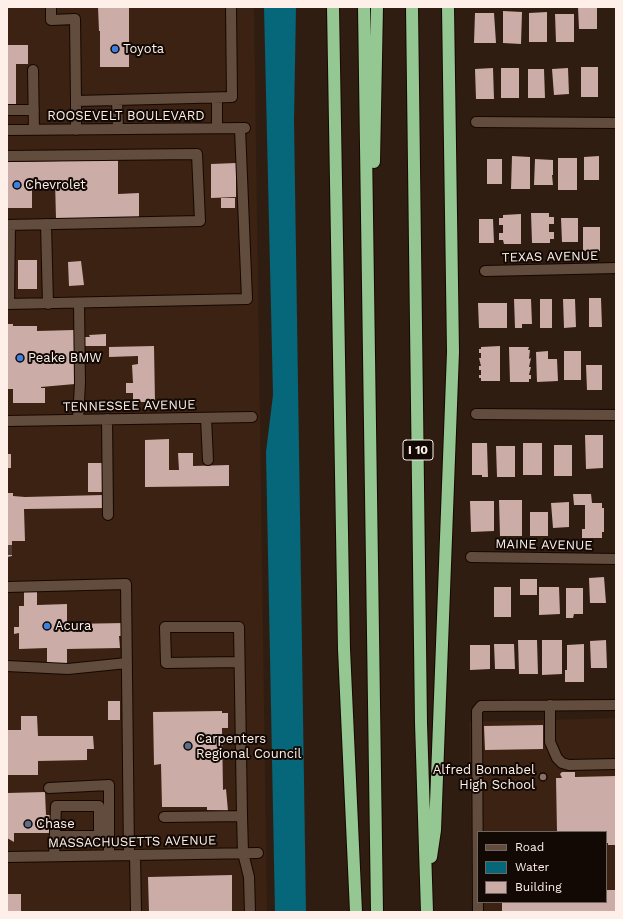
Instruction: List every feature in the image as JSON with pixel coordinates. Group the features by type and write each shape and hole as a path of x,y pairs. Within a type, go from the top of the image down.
{"highway":[{"path":"333,7 344,649 356,912"},
{"path":"364,7 371,400 377,912"},
{"path":"371,400 377,7"},
{"name":"I 10","path":"412,7 421,723 427,912"},
{"path":"426,892 435,830 453,352 448,7"}],"street":[{"path":"51,7 51,20 75,19 76,130"},
{"path":"76,101 232,97 231,7"},
{"path":"33,70 34,130"},
{"path":"217,98 217,128"},
{"path":"117,100 118,129"},
{"path":"7,110 34,110"},
{"path":"476,122 616,123"},
{"name":"ROOSEVELT BOULEVARD","path":"7,130 243,128 247,299 79,303"},
{"path":"7,156 197,154 200,221 8,225 8,304 79,303 80,383 78,420"},
{"path":"46,224 48,304"},
{"name":"TEXAS AVENUE","path":"485,271 616,268"},
{"path":"476,414 616,415"},
{"name":"TENNESSEE AVENUE","path":"7,421 252,417"},
{"path":"206,418 208,460"},
{"path":"107,419 108,515"},
{"name":"MAINE AVENUE","path":"471,557 616,559"},
{"path":"7,587 126,584 132,855 136,912"},
{"path":"239,662 166,663 165,627 239,627 243,853 249,877 250,912"},
{"path":"7,666 68,669 127,663"},
{"path":"477,831 476,722 477,710 481,706 616,704"},
{"path":"550,705 550,742 557,758 562,763 570,765 616,764"},
{"path":"49,788 109,786 109,855"},
{"path":"54,856 56,806 99,806 100,836 55,836"},
{"path":"164,817 242,816"},
{"name":"MASSACHUSETTS AVENUE","path":"7,857 258,853"}],"shaded area":[{"path":"7,7 254,7 267,912 7,912"},
{"name":"Alfred Bonnabel High School","path":"616,718 616,912 472,912 469,722"}],"water":[{"path":"264,7 296,7 294,120 306,912 275,912 266,452 273,395"}],"building":[{"name":"Toyota","path":"98,7 129,7 129,67 100,67"},
{"path":"578,7 597,7 597,29 579,29"},
{"path":"503,11 522,12 521,44 503,43"},
{"path":"547,12 547,42 529,42 529,13"},
{"path":"475,13 494,13 496,43 474,43"},
{"path":"555,14 574,14 574,42 556,42"},
{"path":"7,45 28,45 28,64 16,64 16,104 7,104"},
{"path":"581,67 598,67 598,97 581,97"},
{"path":"493,68 494,99 476,99 475,69"},
{"path":"501,68 519,68 519,98 501,98"},
{"path":"568,68 569,94 554,95 552,69"},
{"path":"528,69 544,69 545,98 528,98"},
{"path":"512,156 530,157 530,189 511,189"},
{"path":"599,156 599,180 584,180 584,157"},
{"path":"558,158 577,158 577,190 558,190"},
{"path":"487,159 502,159 502,184 487,184"},
{"path":"535,159 553,160 553,185 534,185"},
{"path":"118,160 118,194 139,193 139,217 56,219 55,180 32,181 32,208 7,208 7,162"},
{"path":"236,163 236,197 211,198 211,164"},
{"path":"221,198 235,198 235,208 221,208"},
{"path":"531,213 549,213 549,217 554,217 554,224 549,224 549,232 554,232 554,239 550,239 550,243 532,243"},
{"path":"521,214 521,244 504,244 503,240 499,240 499,233 503,233 503,225 499,225 499,218 503,218 503,215"},
{"path":"561,218 578,218 578,242 562,242"},
{"path":"479,219 493,219 494,243 479,243"},
{"path":"583,227 600,227 600,251 583,251"},
{"path":"18,260 37,260 37,289 18,289"},
{"path":"81,261 84,285 69,286 68,262"},
{"path":"589,298 601,298 602,327 589,327"},
{"path":"514,299 531,299 532,324 522,324 522,328 515,328"},
{"path":"540,299 552,299 552,328 540,328"},
{"path":"563,299 575,299 576,327 564,328"},
{"path":"478,303 507,303 507,328 479,328"},
{"path":"7,324 13,324 13,326 37,326 37,331 74,330 75,384 41,387 45,388 45,403 13,403 13,389 7,389"},
{"path":"106,334 106,346 83,346 83,337 90,337 89,335"},
{"path":"154,346 155,402 133,402 133,393 126,393 126,383 133,383 132,365 138,364 138,356 109,357 109,347"},
{"path":"500,346 500,381 481,381 481,378 479,378 479,375 481,375 481,370 479,370 479,366 481,366 479,358 481,358 481,353 479,353 479,349 481,349 481,347"},
{"path":"509,347 529,347 529,359 531,358 529,367 531,367 529,375 531,375 531,379 529,379 529,382 510,382"},
{"path":"548,351 548,359 557,359 558,381 537,382 536,352"},
{"path":"564,351 581,351 581,380 564,380"},
{"path":"586,365 602,365 602,390 587,390"},
{"path":"585,435 603,435 603,468 586,469"},
{"path":"169,439 169,470 179,470 178,453 193,453 193,466 229,465 229,486 145,487 145,440"},
{"path":"472,443 487,443 488,477 482,477 482,475 472,475"},
{"path":"523,443 542,443 542,475 523,475"},
{"path":"554,445 572,445 572,476 554,476"},
{"path":"496,446 515,446 515,477 497,477"},
{"path":"7,454 11,454 11,468 7,468"},
{"path":"88,463 103,463 103,492 88,492"},
{"path":"7,493 13,493 13,496 25,497 103,495 104,508 24,509 25,541 12,541 12,556 7,557"},
{"path":"573,494 591,494 592,503 602,503 602,508 604,508 604,532 602,532 602,538 582,538 582,529 585,529 585,505 574,505"},
{"path":"499,500 522,500 522,536 500,536"},
{"path":"470,501 494,501 494,531 471,532"},
{"path":"569,502 569,527 553,528 551,503"},
{"path":"530,512 548,512 548,536 530,536"},
{"path":"604,577 606,603 590,603 589,578"},
{"path":"520,579 537,579 537,595 520,595"},
{"path":"494,587 511,587 511,617 494,617"},
{"path":"539,587 559,587 560,614 539,615"},
{"path":"566,588 583,588 583,614 574,614 573,618 566,618"},
{"path":"24,592 37,592 37,605 67,604 67,624 125,623 125,636 119,636 120,648 67,649 67,664 47,664 47,648 19,649 19,633 14,634 14,627 19,627 19,606 24,606"},
{"path":"518,640 537,640 538,674 519,674"},
{"path":"542,640 562,640 562,674 542,675"},
{"path":"606,640 607,668 591,668 590,641"},
{"path":"494,644 514,644 515,669 495,669"},
{"path":"584,644 584,682 565,682 565,670 567,670 567,645"},
{"path":"470,645 490,645 490,669 470,670"},
{"path":"108,701 120,701 120,720 108,720"},
{"name":"Carpenters Regional Council","path":"222,711 222,713 228,713 228,728 222,728 223,790 226,789 228,811 207,810 207,807 162,807 161,764 154,765 153,712"},
{"path":"21,716 37,716 38,736 93,736 94,749 87,749 87,760 38,761 38,775 7,775 7,730 21,730"},
{"path":"543,725 543,749 485,750 484,726"},
{"path":"562,772 575,772 575,777 616,776 616,845 608,845 607,831 557,831 556,778 562,778 560,774"},
{"name":"Chase","path":"45,792 46,815 50,815 50,833 14,833 14,842 7,838 7,793"},
{"path":"232,875 232,912 149,912 148,877"},
{"path":"607,890 616,890 616,912 502,912 502,903 607,903"},
{"path":"7,894 21,894 21,912 7,912"}],"tunnel":[{"path":"7,550 12,550"}],"place":[{"name":"Toyota","path":"115,49"},
{"name":"Chevrolet","path":"17,185"},
{"name":"Peake BMW","path":"20,358"},
{"name":"Acura","path":"47,626"},
{"name":"Carpenters Regional Council","path":"188,746"},
{"name":"Alfred Bonnabel High School","path":"543,777"},
{"name":"Chase","path":"28,824"}]}
